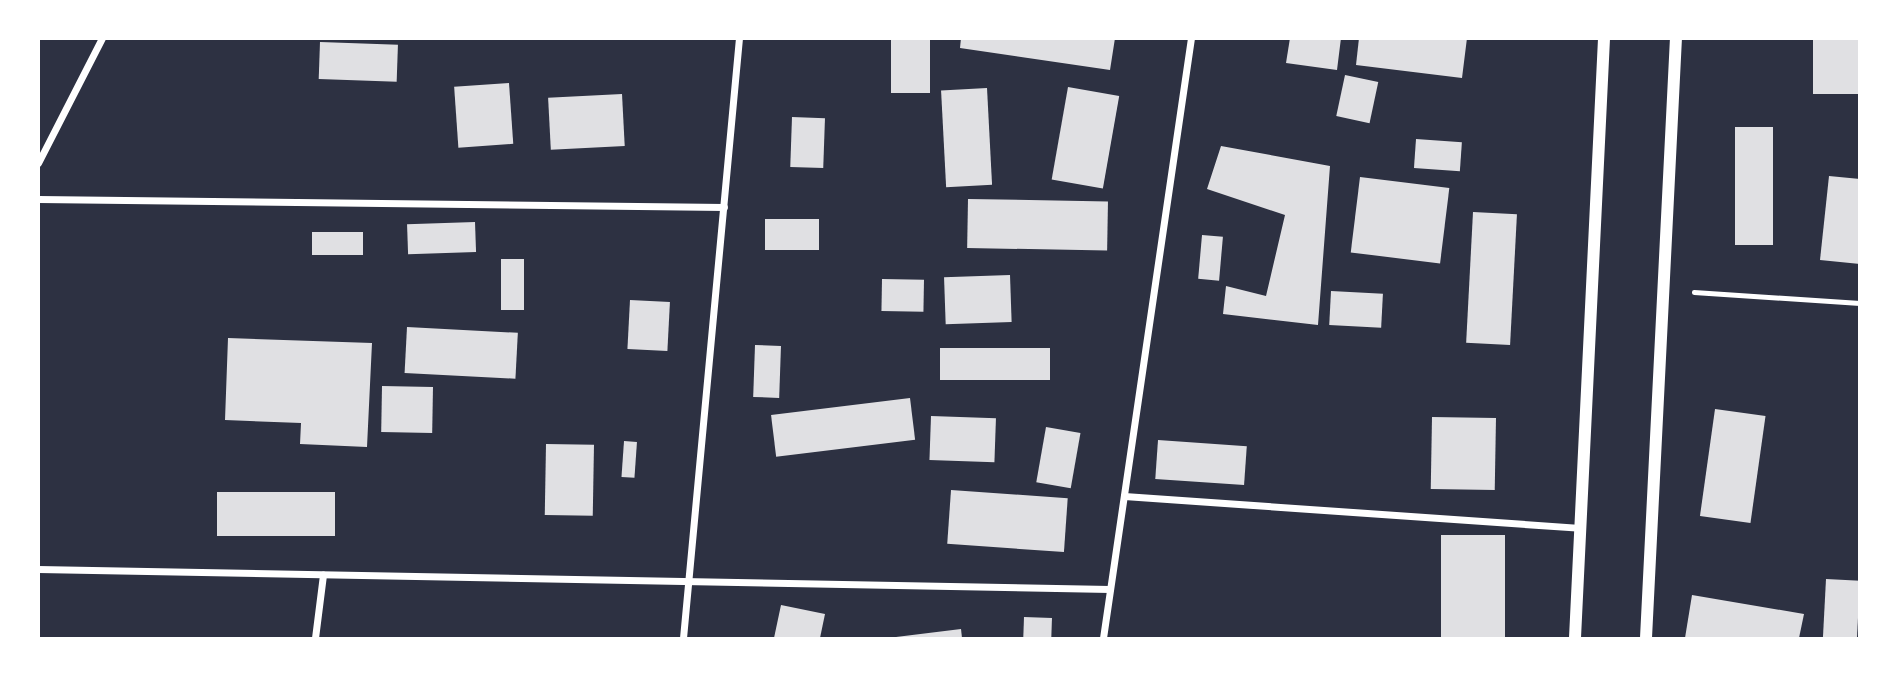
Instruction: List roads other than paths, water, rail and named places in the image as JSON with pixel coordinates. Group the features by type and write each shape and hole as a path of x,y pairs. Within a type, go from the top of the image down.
{"street":[{"path":"39,162 103,38"},
{"path":"683,639 739,38"},
{"path":"1103,639 1191,38"},
{"path":"1575,639 1604,38"},
{"path":"1646,639 1676,38"},
{"path":"38,199 724,208"},
{"path":"1124,496 1580,528"},
{"path":"38,569 1111,589"},
{"path":"315,639 323,575"}]}
